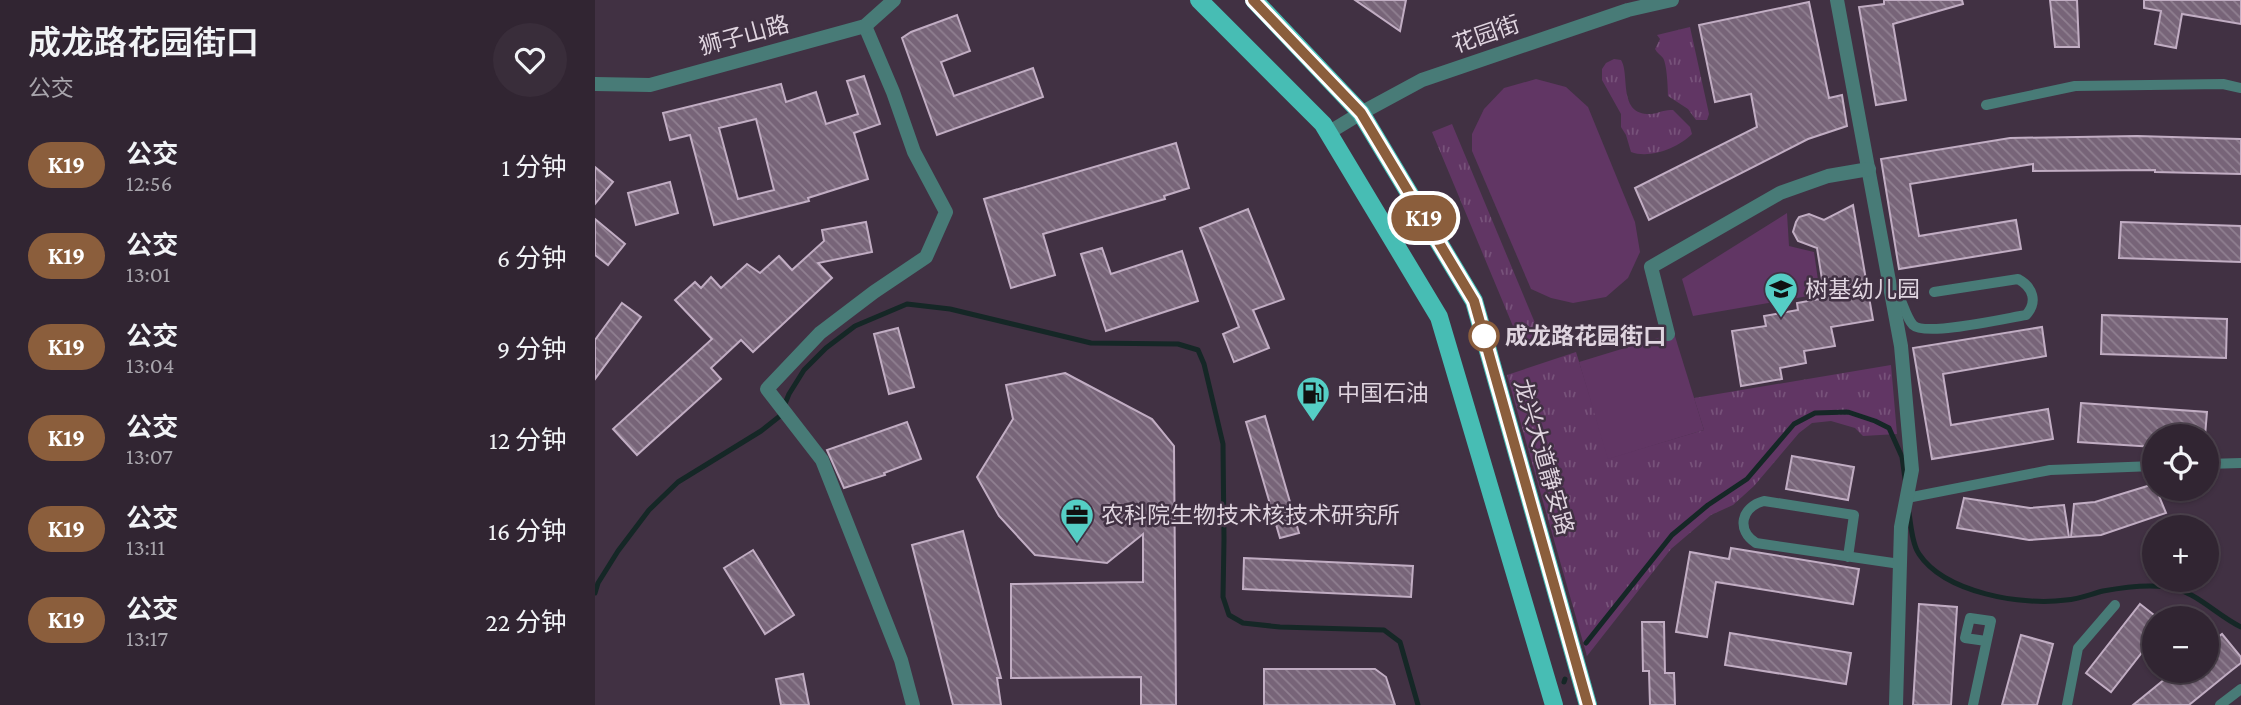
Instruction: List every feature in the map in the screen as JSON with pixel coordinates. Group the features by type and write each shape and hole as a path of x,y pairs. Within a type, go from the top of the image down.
{"main road":[{"path":"1199,0 1323,124 1439,317 1554,705"},
{"name":"龙兴大道静安路","path":"1254,0 1361,113 1474,301 1588,705"}],"street":[{"name":"狮子山路","path":"595,84 650,85 865,26 894,0"},
{"name":"花园街","path":"1328,133 1422,80 1628,10 1672,0"},
{"path":"1837,0 1901,346 1912,470 1901,527 1896,705"},
{"path":"865,26 914,152 946,212 926,257 820,333 767,389 822,460 901,660 913,705"},
{"path":"1668,334 1651,267 1780,193 1828,176 1869,169"}],"lane":[{"path":"1986,105 2075,86 2223,84 2241,88"},
{"path":"1891,293 1899,296 1912,324 1920,329 1939,330 2026,315 2031,310 2033,296 2028,284 2018,279 1934,292"},
{"path":"2219,464 2241,463"},
{"path":"1907,498 2050,470 2142,466"},
{"path":"1848,557 1854,515 1764,501 1753,504 1747,511 1743,525 1748,538 1756,543 1848,557 1900,564"},
{"path":"2067,705 2078,648 2115,606"},
{"path":"1973,705 1986,641"},
{"path":"2220,705 2241,689"}],"green space":[{"path":"1690,27 1709,114 1707,120 1696,120 1688,109 1668,96 1664,61 1655,49 1660,39 1657,35"},
{"path":"1614,59 1621,60 1624,66 1626,91 1632,107 1647,114 1673,110 1690,127 1692,134 1663,151 1647,154 1631,152 1621,127 1621,114 1602,80 1602,69"},
{"path":"1536,79 1566,87 1588,107 1635,222 1640,252 1628,278 1606,297 1573,303 1551,298 1531,289 1472,151 1472,134 1484,109 1504,88"},
{"path":"1452,124 1540,335 1520,343 1432,132"},
{"path":"1787,213 1789,246 1814,252 1820,294 1693,316 1682,279"},
{"path":"1674,333 1704,430 1608,459 1579,362"},
{"path":"1576,352 1609,458 1704,430 1694,398 1891,365 1897,434 1863,436 1855,428 1831,421 1812,423 1799,433 1754,486 1733,505 1711,515 1671,549 1587,656 1507,375"}],"building":[{"path":"1355,0 1406,0 1400,31"},
{"path":"1884,0 1962,0 1963,4 1893,24 1906,100 1876,105 1859,7 1884,4"},
{"path":"2050,0 2077,0 2079,47 2055,47"},
{"path":"2144,0 2241,0 2241,24 2182,14 2176,48 2155,44 2161,11 2144,8"},
{"path":"1809,2 1829,98 1842,95 1847,126 1808,139 1649,220 1635,188 1757,127 1751,94 1715,102 1699,25"},
{"path":"957,15 970,51 941,62 954,96 1033,68 1043,97 937,135 902,38"},
{"path":"864,76 880,124 854,133 868,179 808,198 809,201 714,225 690,135 670,140 663,113 781,84 786,102 816,92 826,124 858,114 847,81","holes":["756,119 774,190 738,199 719,128"]},
{"path":"2137,136 2241,139 2241,174 2155,170 2033,171 2033,164 1910,184 1919,236 2016,220 2021,249 1899,269 1881,159 2010,138"},
{"path":"1176,143 1189,188 1164,196 1165,199 1043,234 1055,275 1011,288 984,199"},
{"path":"595,167 613,182 595,204"},
{"path":"670,182 678,213 636,225 628,193"},
{"path":"1853,205 1873,320 1831,327 1835,346 1804,351 1806,363 1780,368 1782,379 1741,386 1732,331 1766,326 1764,316 1798,310 1797,303 1825,298 1817,248 1798,241 1793,232 1799,217 1809,214 1824,220"},
{"path":"1248,209 1284,299 1253,310 1269,348 1234,362 1223,334 1239,327 1200,228"},
{"path":"595,219 625,244 608,265 595,255"},
{"path":"866,222 872,252 818,263 832,278 753,352 741,340 711,368 721,379 637,455 613,429 712,339 675,300 695,282 701,288 711,277 721,288 747,264 760,273 779,256 792,270 824,241 822,230"},
{"path":"2121,222 2241,226 2241,262 2119,258"},
{"path":"1102,248 1111,274 1182,251 1198,301 1106,331 1081,254"},
{"path":"622,303 641,317 595,379 595,340"},
{"path":"2102,315 2227,319 2226,358 2101,354"},
{"path":"2042,327 2046,356 1943,374 1951,425 2048,409 2053,439 1932,459 1913,348"},
{"path":"898,328 914,387 889,394 874,334"},
{"name":"农科院生物技术核技术研究所","path":"1065,373 1152,419 1174,446 1176,705 1141,705 1141,677 1011,678 1011,584 1143,582 1143,534 1107,563 1035,555 999,516 977,477 1013,419 1006,385"},
{"path":"2081,403 2207,412 2206,424 2142,424 2142,446 2078,442"},
{"path":"1265,416 1299,533 1280,538 1246,422"},
{"path":"907,422 921,459 884,473 885,475 844,488 827,450"},
{"path":"1792,456 1854,467 1848,500 1786,489"},
{"path":"2142,488 2142,501 2161,501 2166,513 2142,515 2142,521 2101,535 2071,537 2074,504 2095,502"},
{"path":"1964,498 2030,508 2064,505 2069,537 2029,540 1957,528"},
{"path":"963,531 1001,678 997,678 1001,705 953,705 912,545"},
{"path":"1731,548 1859,569 1853,604 1716,582 1707,637 1676,632 1690,552 1729,559"},
{"path":"753,550 794,615 765,634 724,568"},
{"path":"1244,558 1413,566 1411,597 1243,589"},
{"path":"1919,604 1957,607 1951,705 1913,705"},
{"path":"2140,604 2143,606 2142,652 2111,692 2086,673"},
{"path":"1642,622 1664,622 1665,673 1674,673 1675,705 1650,705 1649,671 1643,671"},
{"path":"1730,633 1851,653 1846,684 1725,665"},
{"path":"2222,634 2241,657 2241,663 2219,681 2219,636"},
{"path":"2021,635 2053,644 2037,705 2002,705"},
{"path":"1264,669 1375,669 1386,677 1395,705 1264,705"},
{"path":"803,674 809,705 781,705 776,679"},
{"path":"2160,683 2216,683 2189,705 2133,705"}],"waterway":[{"path":"595,593 598,583 618,551 649,510 678,482 761,431 780,416 789,394 804,370 826,348 855,326 907,304 950,309 1091,343 1178,344 1198,350 1204,364 1223,444 1223,597 1229,615 1243,623 1280,627 1384,630 1400,642 1418,705"},
{"path":"1586,643 1672,535 1708,505 1747,479 1794,424 1815,413 1848,412 1889,428 1902,457 1905,479"},
{"path":"1909,513 1913,540 1919,554 1931,567 1965,587 1986,594 2028,601 2076,599 2127,587 2167,587 2187,593 2241,627"}],"bus line":[{"name":"K19","path":"1253,0 1361,113 1474,301 1588,705"}],"place":[{"name":"树基幼儿园","path":"1781,319"},
{"name":"成龙路花园街口","path":"1484,336"},
{"name":"中国石油","path":"1313,423"},
{"name":"农科院生物技术核技术研究所","path":"1077,545"}]}
